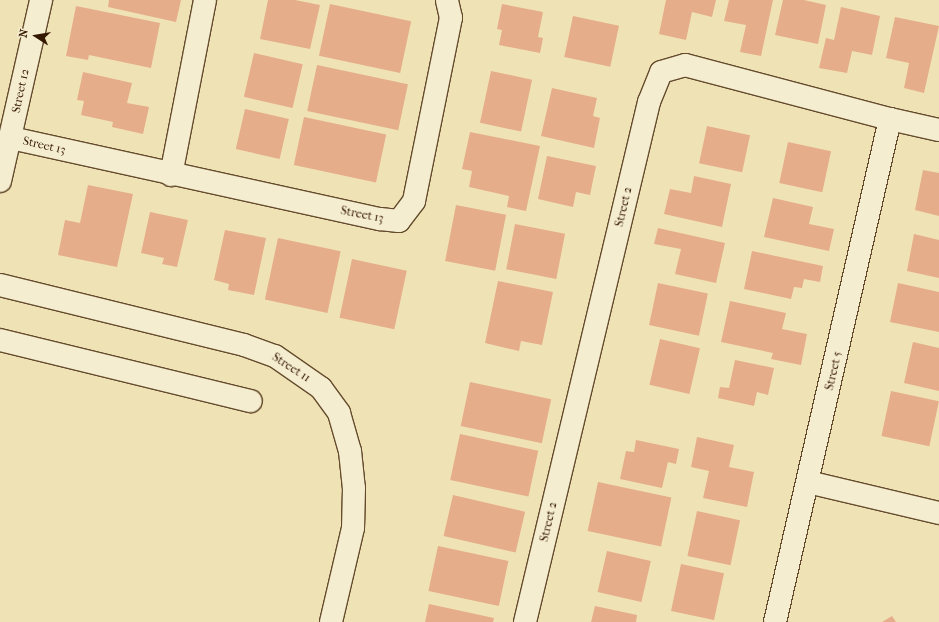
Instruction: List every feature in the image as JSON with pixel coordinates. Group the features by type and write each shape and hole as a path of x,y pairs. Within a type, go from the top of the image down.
{"street":[{"name":"Street 12","path":"0,181 11,138 41,0"},
{"path":"171,175 205,0"},
{"name":"Street 13","path":"11,138 171,175 380,219 399,220 414,201 451,18 447,0"},
{"name":"Street 2","path":"525,622 649,102 661,72 685,65 890,119 939,130"},
{"name":"Street 5","path":"775,622 890,119"},
{"name":"Street 11","path":"0,285 244,345 275,356 321,388 339,413 350,451 354,488 353,528 331,622"},
{"path":"0,340 251,401"},
{"path":"808,482 939,513"}],"building":[{"path":"109,0 181,0 176,22 108,7"},
{"path":"268,0 295,0 320,5 310,49 260,39"},
{"path":"666,0 716,0 712,17 692,12 686,40 659,34"},
{"path":"729,0 773,0 761,56 740,52 746,25 724,21"},
{"path":"783,0 804,0 826,5 818,44 775,35"},
{"path":"330,4 411,21 400,73 319,56"},
{"path":"502,4 543,12 538,37 543,38 540,53 499,45 502,30 497,29"},
{"path":"76,6 160,23 151,68 89,55 88,60 66,56"},
{"path":"841,7 880,16 872,55 852,51 847,73 819,68 826,38 834,40"},
{"path":"573,16 619,26 610,67 564,57"},
{"path":"895,17 939,26 924,93 904,88 909,63 886,58"},
{"path":"254,53 303,64 293,108 244,97"},
{"path":"317,65 408,84 398,130 307,111"},
{"path":"491,71 532,80 521,132 480,123"},
{"path":"83,72 132,83 127,103 149,107 143,134 112,127 113,122 81,115 84,101 77,100"},
{"path":"552,88 597,98 593,116 600,118 594,148 541,136"},
{"path":"245,109 289,119 280,159 236,149"},
{"path":"304,117 386,134 376,182 294,165"},
{"path":"707,126 750,135 742,172 699,163"},
{"path":"470,132 540,146 526,211 507,207 509,196 469,187 472,171 462,169"},
{"path":"788,142 831,151 822,192 779,183"},
{"path":"547,156 596,166 590,195 576,192 573,207 538,199"},
{"path":"923,170 939,173 939,216 915,210"},
{"path":"694,176 731,184 722,227 664,214 670,189 691,193"},
{"path":"88,185 133,194 117,267 58,255 65,220 80,223"},
{"path":"773,198 813,207 809,224 834,229 829,251 764,237"},
{"path":"456,205 506,215 495,271 445,261"},
{"path":"150,212 188,220 177,267 162,264 164,258 141,253"},
{"path":"515,224 565,234 556,279 506,269"},
{"path":"658,228 725,243 716,283 675,274 681,249 654,244"},
{"path":"225,230 266,238 254,295 228,290 229,284 214,280"},
{"path":"914,234 939,240 939,278 907,271"},
{"path":"278,238 341,251 328,313 265,300"},
{"path":"752,251 823,266 820,282 804,279 802,288 794,287 791,299 744,289"},
{"path":"352,259 407,271 394,329 340,318"},
{"path":"498,281 553,292 542,345 521,341 519,351 485,343"},
{"path":"658,283 708,294 699,336 649,325"},
{"path":"898,283 939,292 939,332 890,322"},
{"path":"730,301 786,313 782,329 807,334 801,365 771,359 773,353 721,342"},
{"path":"660,339 700,348 689,394 649,385"},
{"path":"913,342 939,348 939,391 904,383"},
{"path":"735,360 774,368 768,395 757,392 754,406 718,398 720,387 729,388"},
{"path":"470,382 551,399 542,443 461,426"},
{"path":"891,391 939,401 929,446 881,436"},
{"path":"460,434 538,451 528,497 450,480"},
{"path":"697,437 734,445 729,467 754,472 747,507 703,498 709,471 691,467"},
{"path":"636,440 679,449 676,464 668,462 662,488 620,479 626,451 634,452"},
{"path":"598,482 671,498 661,547 588,531"},
{"path":"453,495 525,512 516,553 444,536"},
{"path":"697,511 740,520 730,565 687,556"},
{"path":"438,546 508,561 499,606 428,591"},
{"path":"607,551 651,561 641,602 598,592"},
{"path":"681,564 724,573 714,620 671,611"},
{"path":"429,604 494,618 493,622 425,622"},
{"path":"595,606 637,615 636,622 591,622"},
{"path":"892,616 896,622 882,622"}]}
